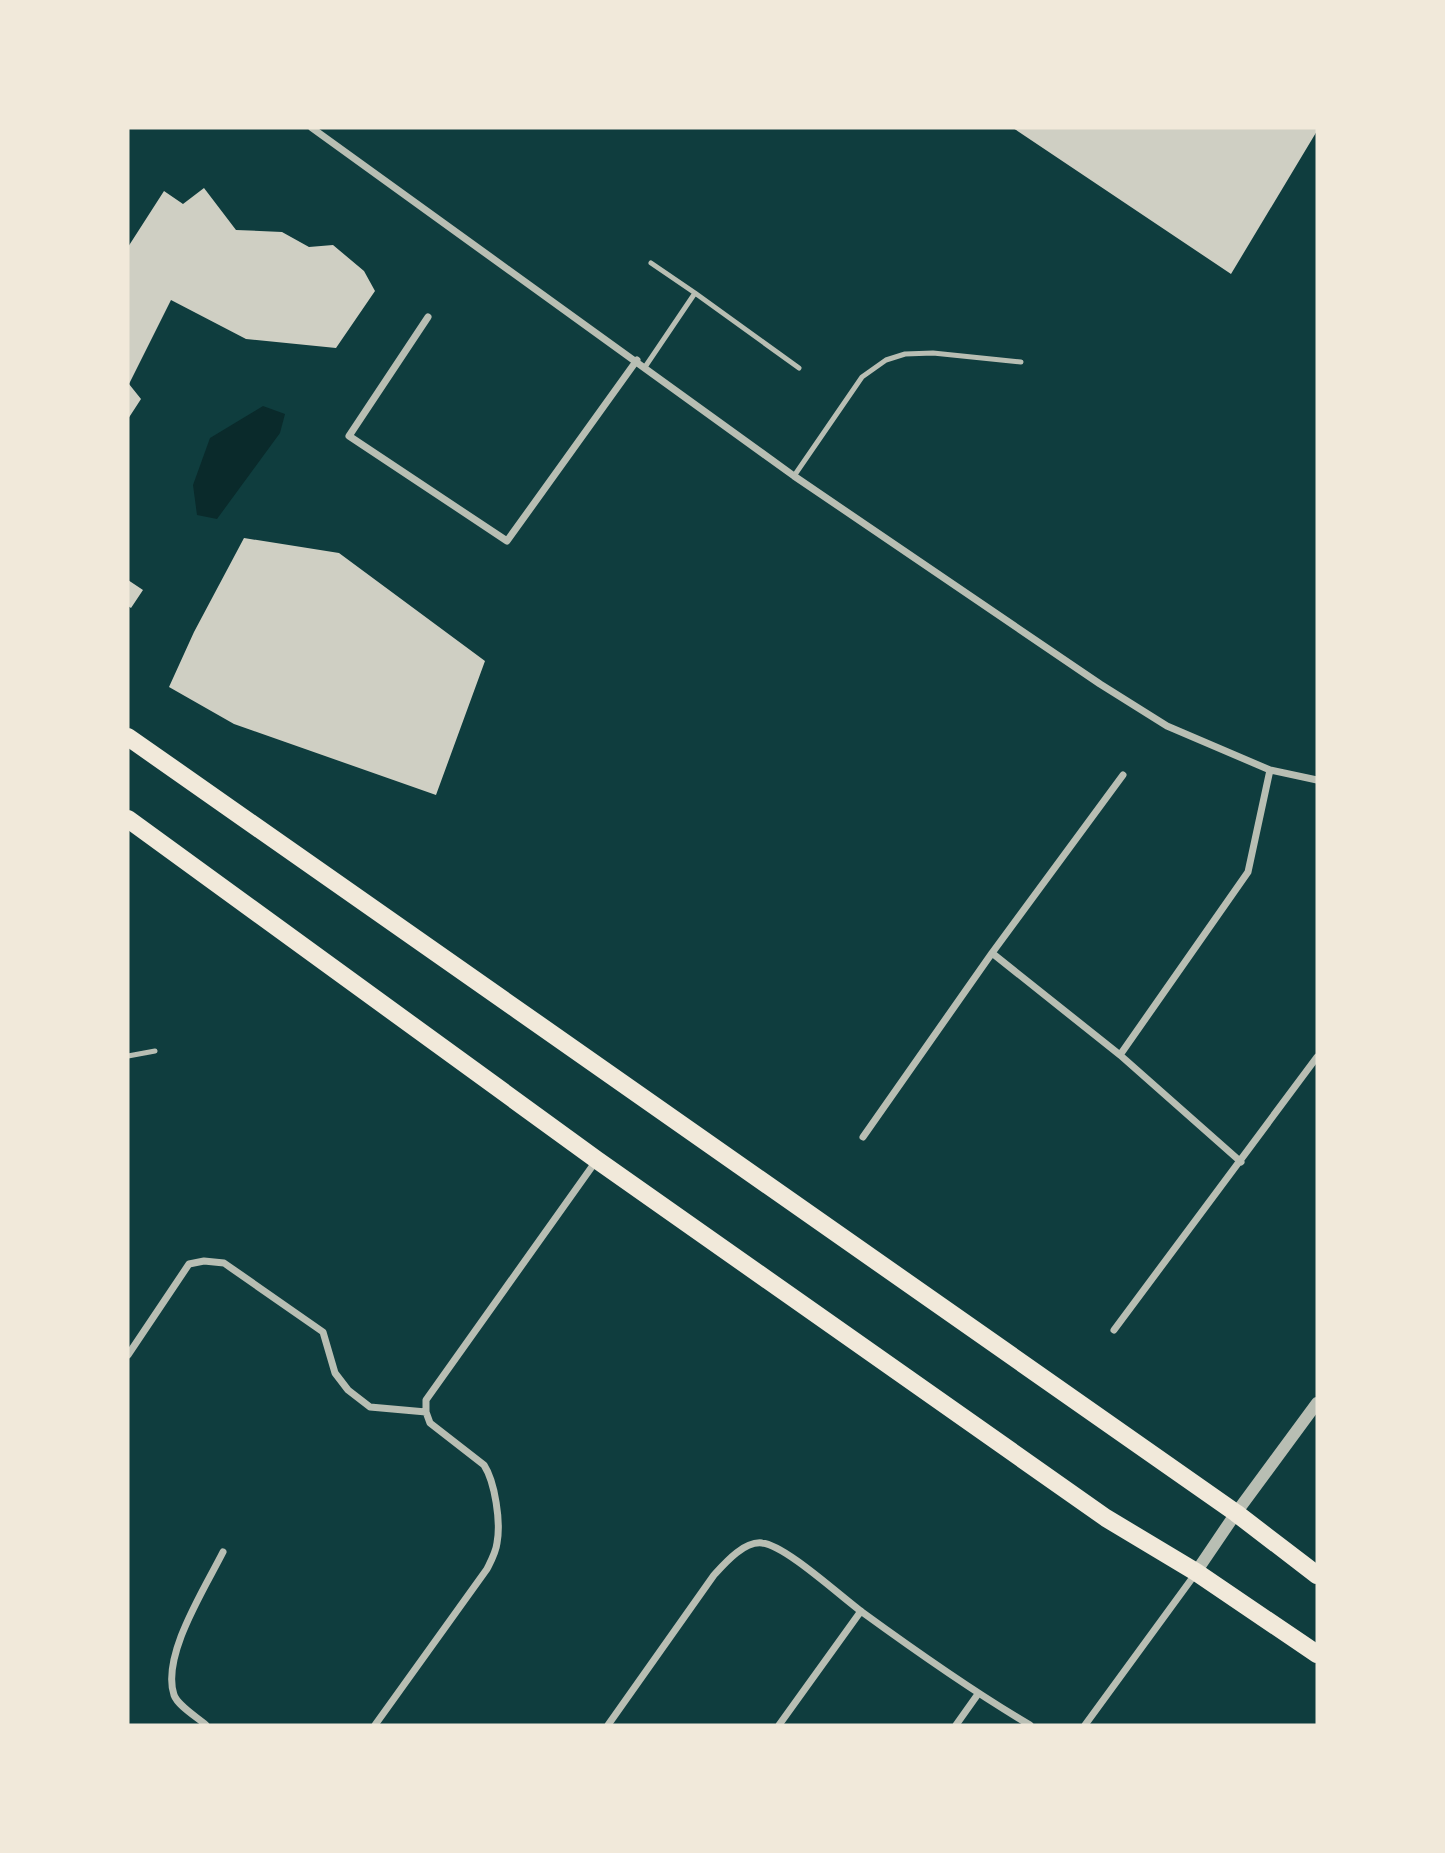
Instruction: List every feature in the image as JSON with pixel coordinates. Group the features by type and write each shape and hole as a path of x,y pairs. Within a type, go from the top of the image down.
{"main road":[{"path":"128,737 1236,1513 1317,1575"},
{"path":"128,819 597,1160 1106,1518 1196,1572 1317,1654"}],"street":[{"path":"312,128 637,360 794,476 1100,684 1167,726 1269,770 1317,780"},
{"path":"428,317 349,436 507,541 637,360"},
{"path":"1120,1055 1248,872 1269,770"},
{"path":"863,1137 992,953 1123,775"},
{"path":"992,953 1120,1055 1241,1162"},
{"path":"1114,1330 1317,1057"},
{"path":"375,1725 487,1569 497,1545 494,1490 488,1470 430,1423 426,1400 597,1160"},
{"path":"128,1355 189,1264 204,1261 224,1263 323,1332 335,1373 348,1390 370,1407 426,1412"},
{"path":"1086,1725 1317,1404"},
{"path":"608,1725 714,1574 744,1548 760,1542 779,1548 978,1695 1030,1725"},
{"path":"206,1725 175,1698 171,1675 174,1652 223,1552"},
{"path":"779,1725 861,1611"},
{"path":"956,1725 978,1695"}],"lane":[{"path":"650,263 799,368"},
{"path":"645,367 695,293"},
{"path":"794,476 862,377 886,360 905,355 933,353 1021,362"},
{"path":"128,1056 155,1051"}],"water":[{"path":"263,406 285,414 280,433 217,519 197,515 193,485 210,438"}],"building":[{"path":"1013,128 1317,128 1317,131 1231,274"},
{"path":"204,188 236,230 282,232 309,247 333,245 364,271 375,291 336,348 246,339 171,300 129,384 141,399 128,419 128,247 164,191 183,204"},
{"path":"244,538 339,553 485,661 436,795 234,724 169,687 194,632"},
{"path":"128,580 143,590 131,608 128,606"}]}
